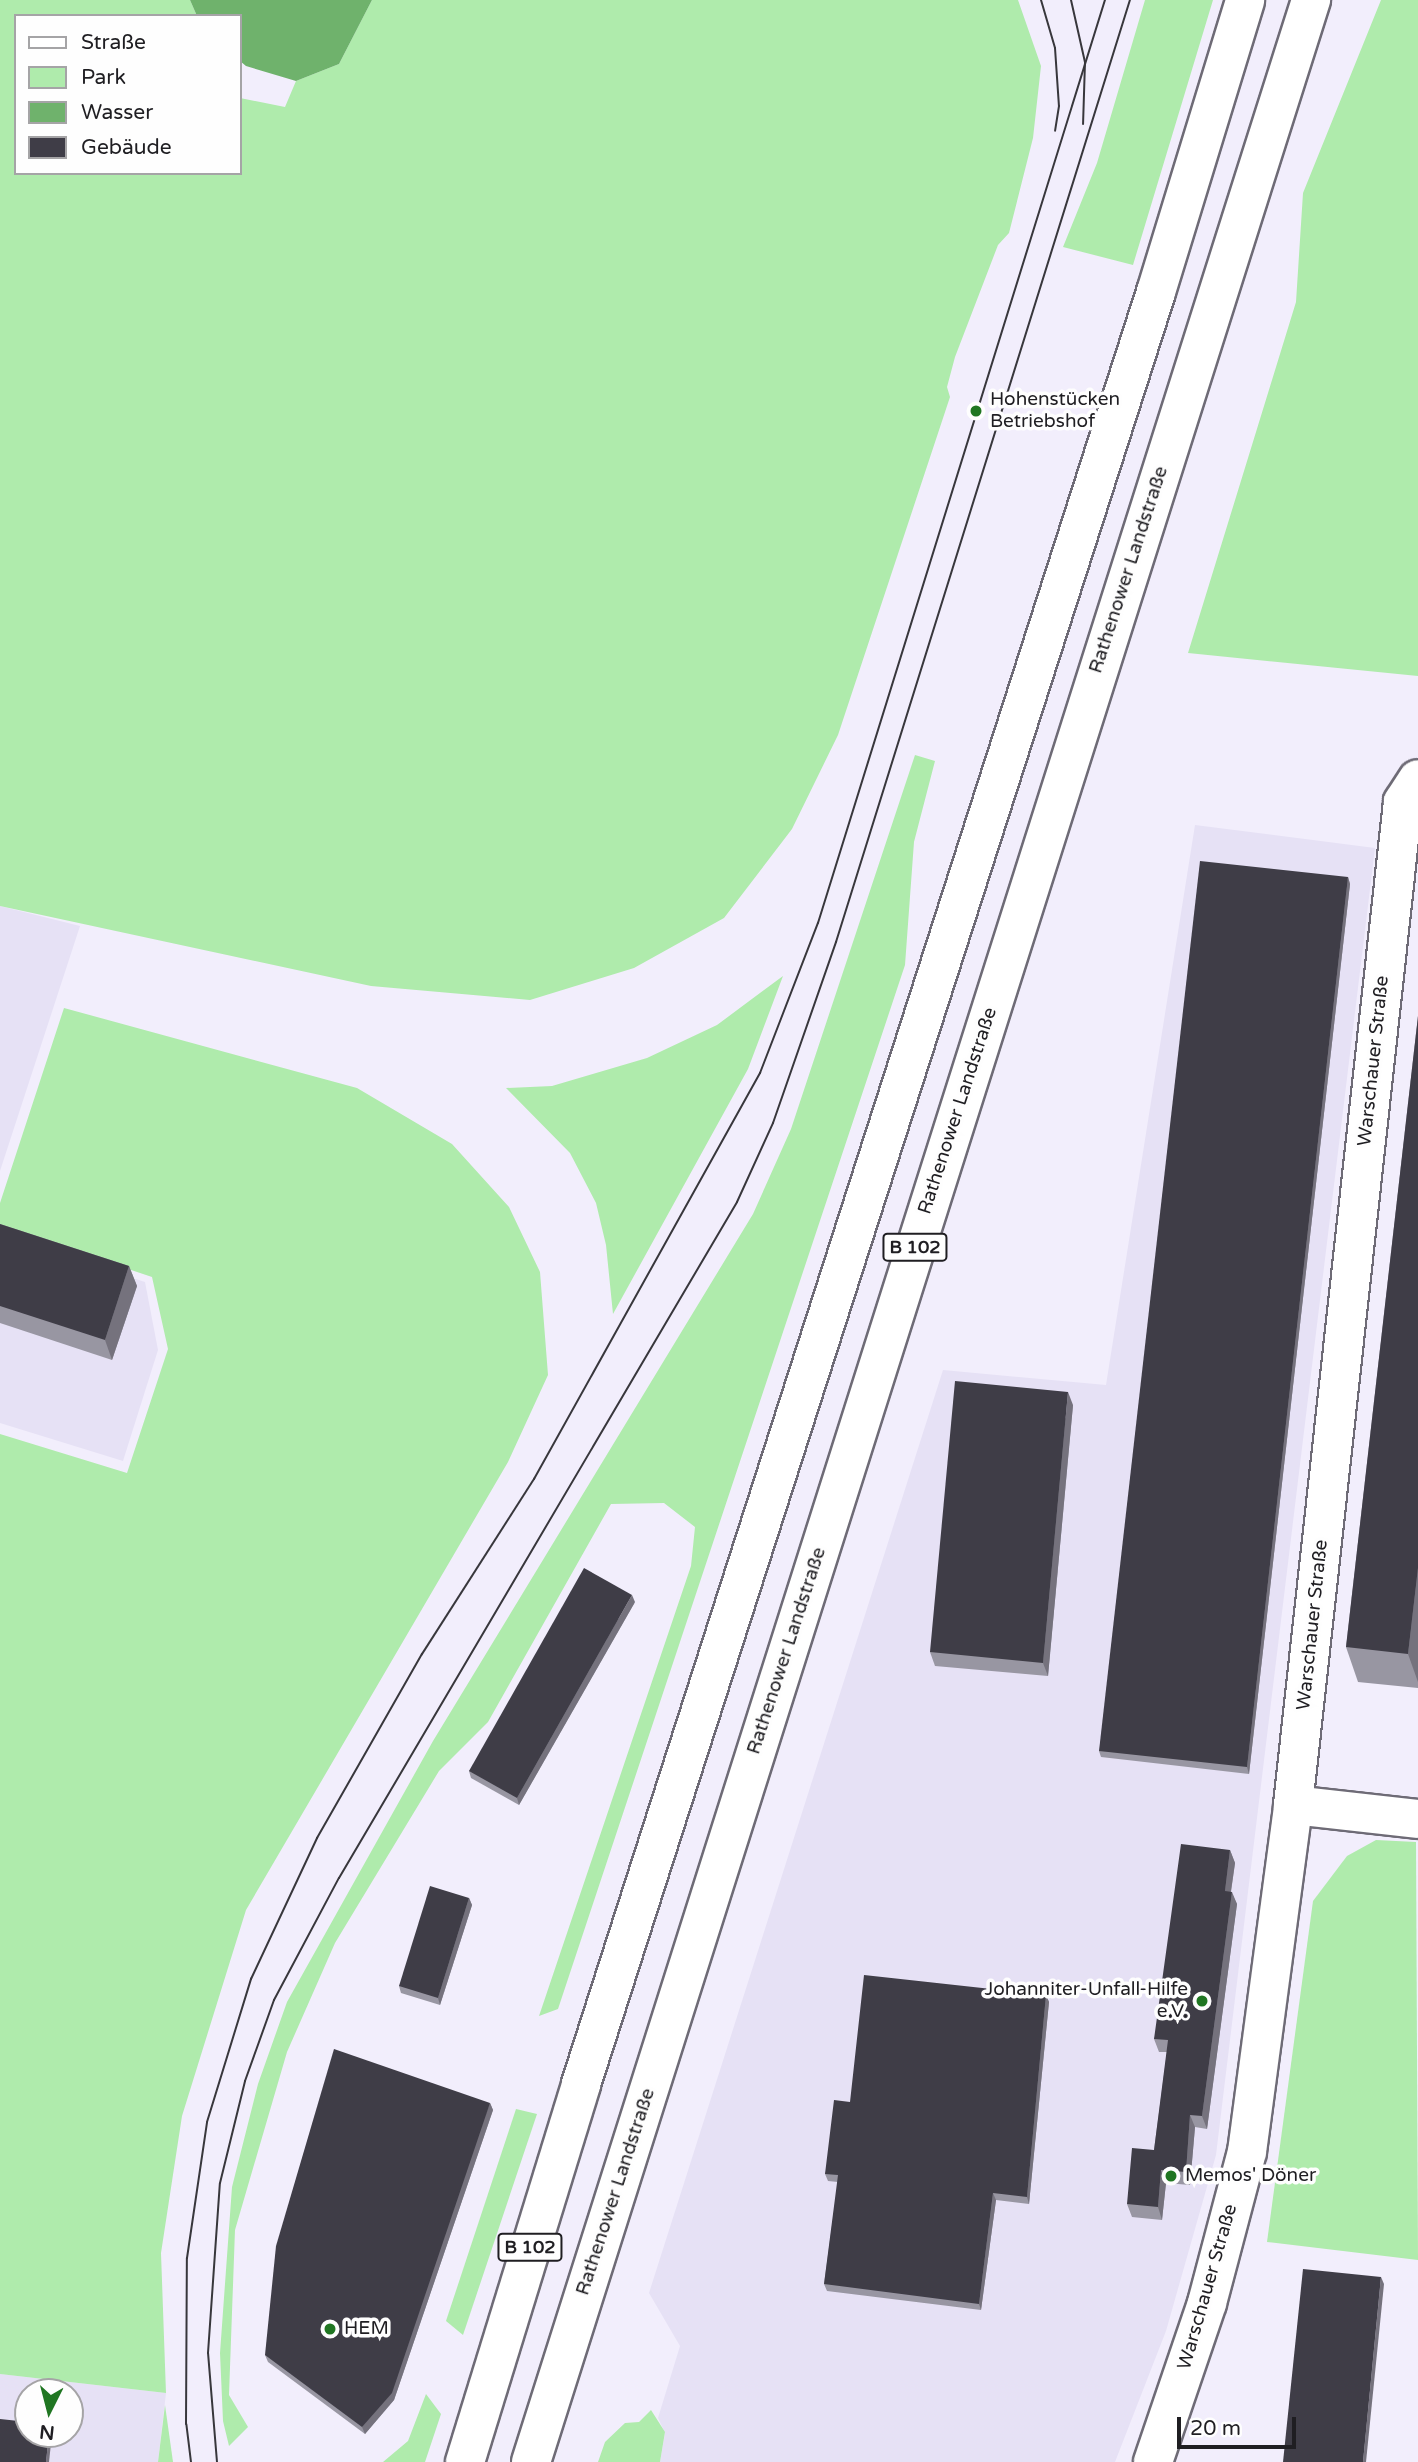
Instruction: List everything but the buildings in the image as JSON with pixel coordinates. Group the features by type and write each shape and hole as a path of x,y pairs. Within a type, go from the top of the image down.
{"main road":[{"name":"B 102","path":"465,2462 585,2071 1245,0"},
{"name":"Rathenower Landstraße","path":"531,2462 1311,0"},
{"name":"Warschauer Straße","path":"1153,2462 1206,2303 1247,2152 1293,1805 1403,802 1418,779"},
{"path":"1293,1805 1418,1819"}],"shaded area":[{"path":"1195,825 1375,848 1216,2155 1166,2331 1115,2462 660,2462 665,2433 658,2418 680,2346 649,2293 943,1370 1106,1385"},
{"path":"0,906 80,926 0,1171"},
{"path":"0,1235 145,1282 158,1350 123,1461 0,1423"},
{"path":"0,2374 35,2378 14,2378 14,2448 84,2448 84,2384 166,2393 158,2462 0,2462"}],"green space":[{"path":"0,0 190,0 196,14 14,14 14,175 242,175 242,98 285,107 296,81 339,64 372,0 1018,0 1041,66 1033,138 1009,233 998,245 955,357 947,387 950,397 838,735 792,829 724,918 634,968 530,1000 371,986 0,906"},
{"path":"1145,0 1213,0 1133,265 1063,247 1097,163"},
{"path":"1381,0 1418,0 1418,676 1188,653 1296,302 1303,193"},
{"path":"915,755 935,761 914,842 905,965 558,2009 539,2016 691,1566 695,1527 664,1503 611,1504 488,1722 439,1771 335,1943 287,2052 235,2230 229,2395 248,2427 229,2446 223,2421 220,2353 232,2187 258,2084 287,2002 433,1741 753,1214 791,1129"},
{"path":"783,976 748,1069 613,1314 606,1245 596,1203 570,1153 506,1088 552,1086 647,1058 717,1025"},
{"path":"64,1008 357,1088 452,1144 509,1207 540,1272 548,1375 508,1462 246,1910 182,2116 161,2253 166,2393 84,2384 84,2378 35,2378 0,2374 0,1434 127,1473 168,1349 152,1277 0,1226 0,1203"},
{"path":"1376,1840 1416,1842 1418,2260 1267,2242 1313,1901 1347,1856"},
{"path":"516,2109 537,2114 463,2335 446,2321"},
{"path":"426,2394 441,2414 425,2462 383,2462 408,2441"},
{"path":"165,2405 173,2462 158,2462"},
{"path":"651,2410 665,2432 660,2462 598,2462 605,2442 625,2423 639,2422"}],"water":[{"path":"190,0 372,0 339,64 296,81 242,63 242,14 196,14"}],"tram line":[{"path":"1041,0 1055,48 1059,106 1055,131"},
{"path":"1071,0 1085,62 1083,124"},
{"path":"191,2462 186,2424 187,2258 207,2122 251,1979 317,1838 422,1654 534,1479 760,1073 818,923 1105,0"},
{"path":"217,2462 208,2353 220,2183 245,2081 274,2000 339,1878 737,1202 773,1123 836,942 1130,0"}],"place":[{"name":"Hohenstücken Betriebshof","path":"976,411"},
{"name":"Johanniter-Unfall-Hilfe e.V.","path":"1202,2001"},
{"name":"Memos' Döner","path":"1171,2176"},
{"name":"HEM","path":"330,2329"}]}
